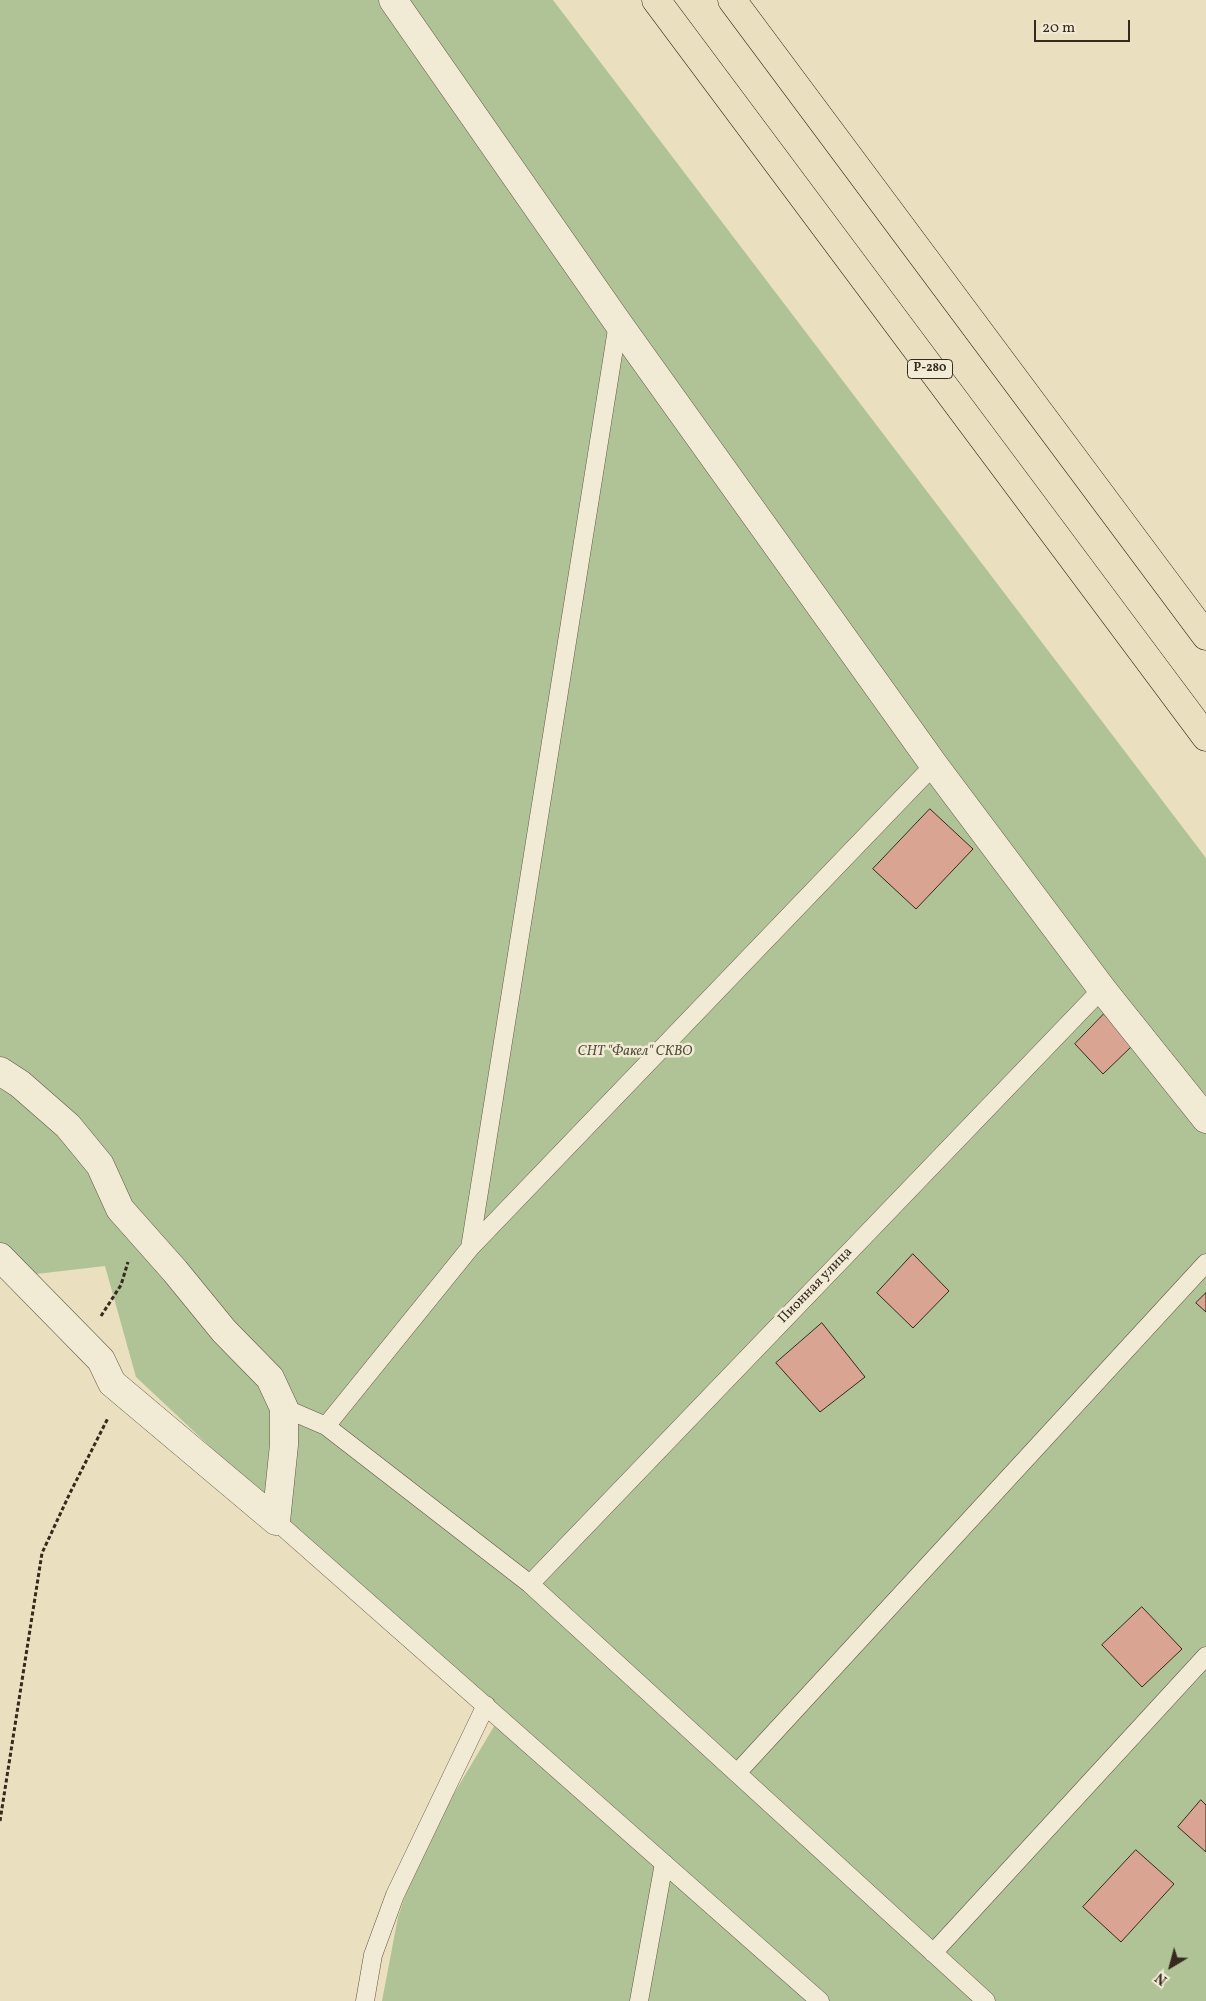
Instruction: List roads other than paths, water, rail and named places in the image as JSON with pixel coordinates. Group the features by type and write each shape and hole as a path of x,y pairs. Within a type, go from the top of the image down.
{"highway":[{"name":"Р-280","path":"656,0 1206,737"},
{"path":"732,0 1206,636"}],"street":[{"path":"393,0 618,323 934,765 1102,989 1206,1118"},
{"path":"0,1071 20,1084 68,1126 100,1165 120,1209 224,1331 270,1378 284,1408 284,1445 276,1521"},
{"path":"0,1257 101,1360 112,1383 276,1521"}],"lane":[{"path":"470,1248 618,323"},
{"path":"326,1426 470,1248 934,765"},
{"name":"Пионная улица","path":"530,1584 1102,989"},
{"path":"737,1774 1206,1263"},
{"path":"284,1408 326,1426 530,1584 986,2001"},
{"path":"276,1521 820,2001"},
{"path":"933,1953 1206,1656"},
{"path":"365,2001 373,1955 395,1895 486,1705"},
{"path":"639,2001 664,1863"}],"park label":[{"name":"СНТ \"Факел\" СКВО","path":"635,1052"}]}
